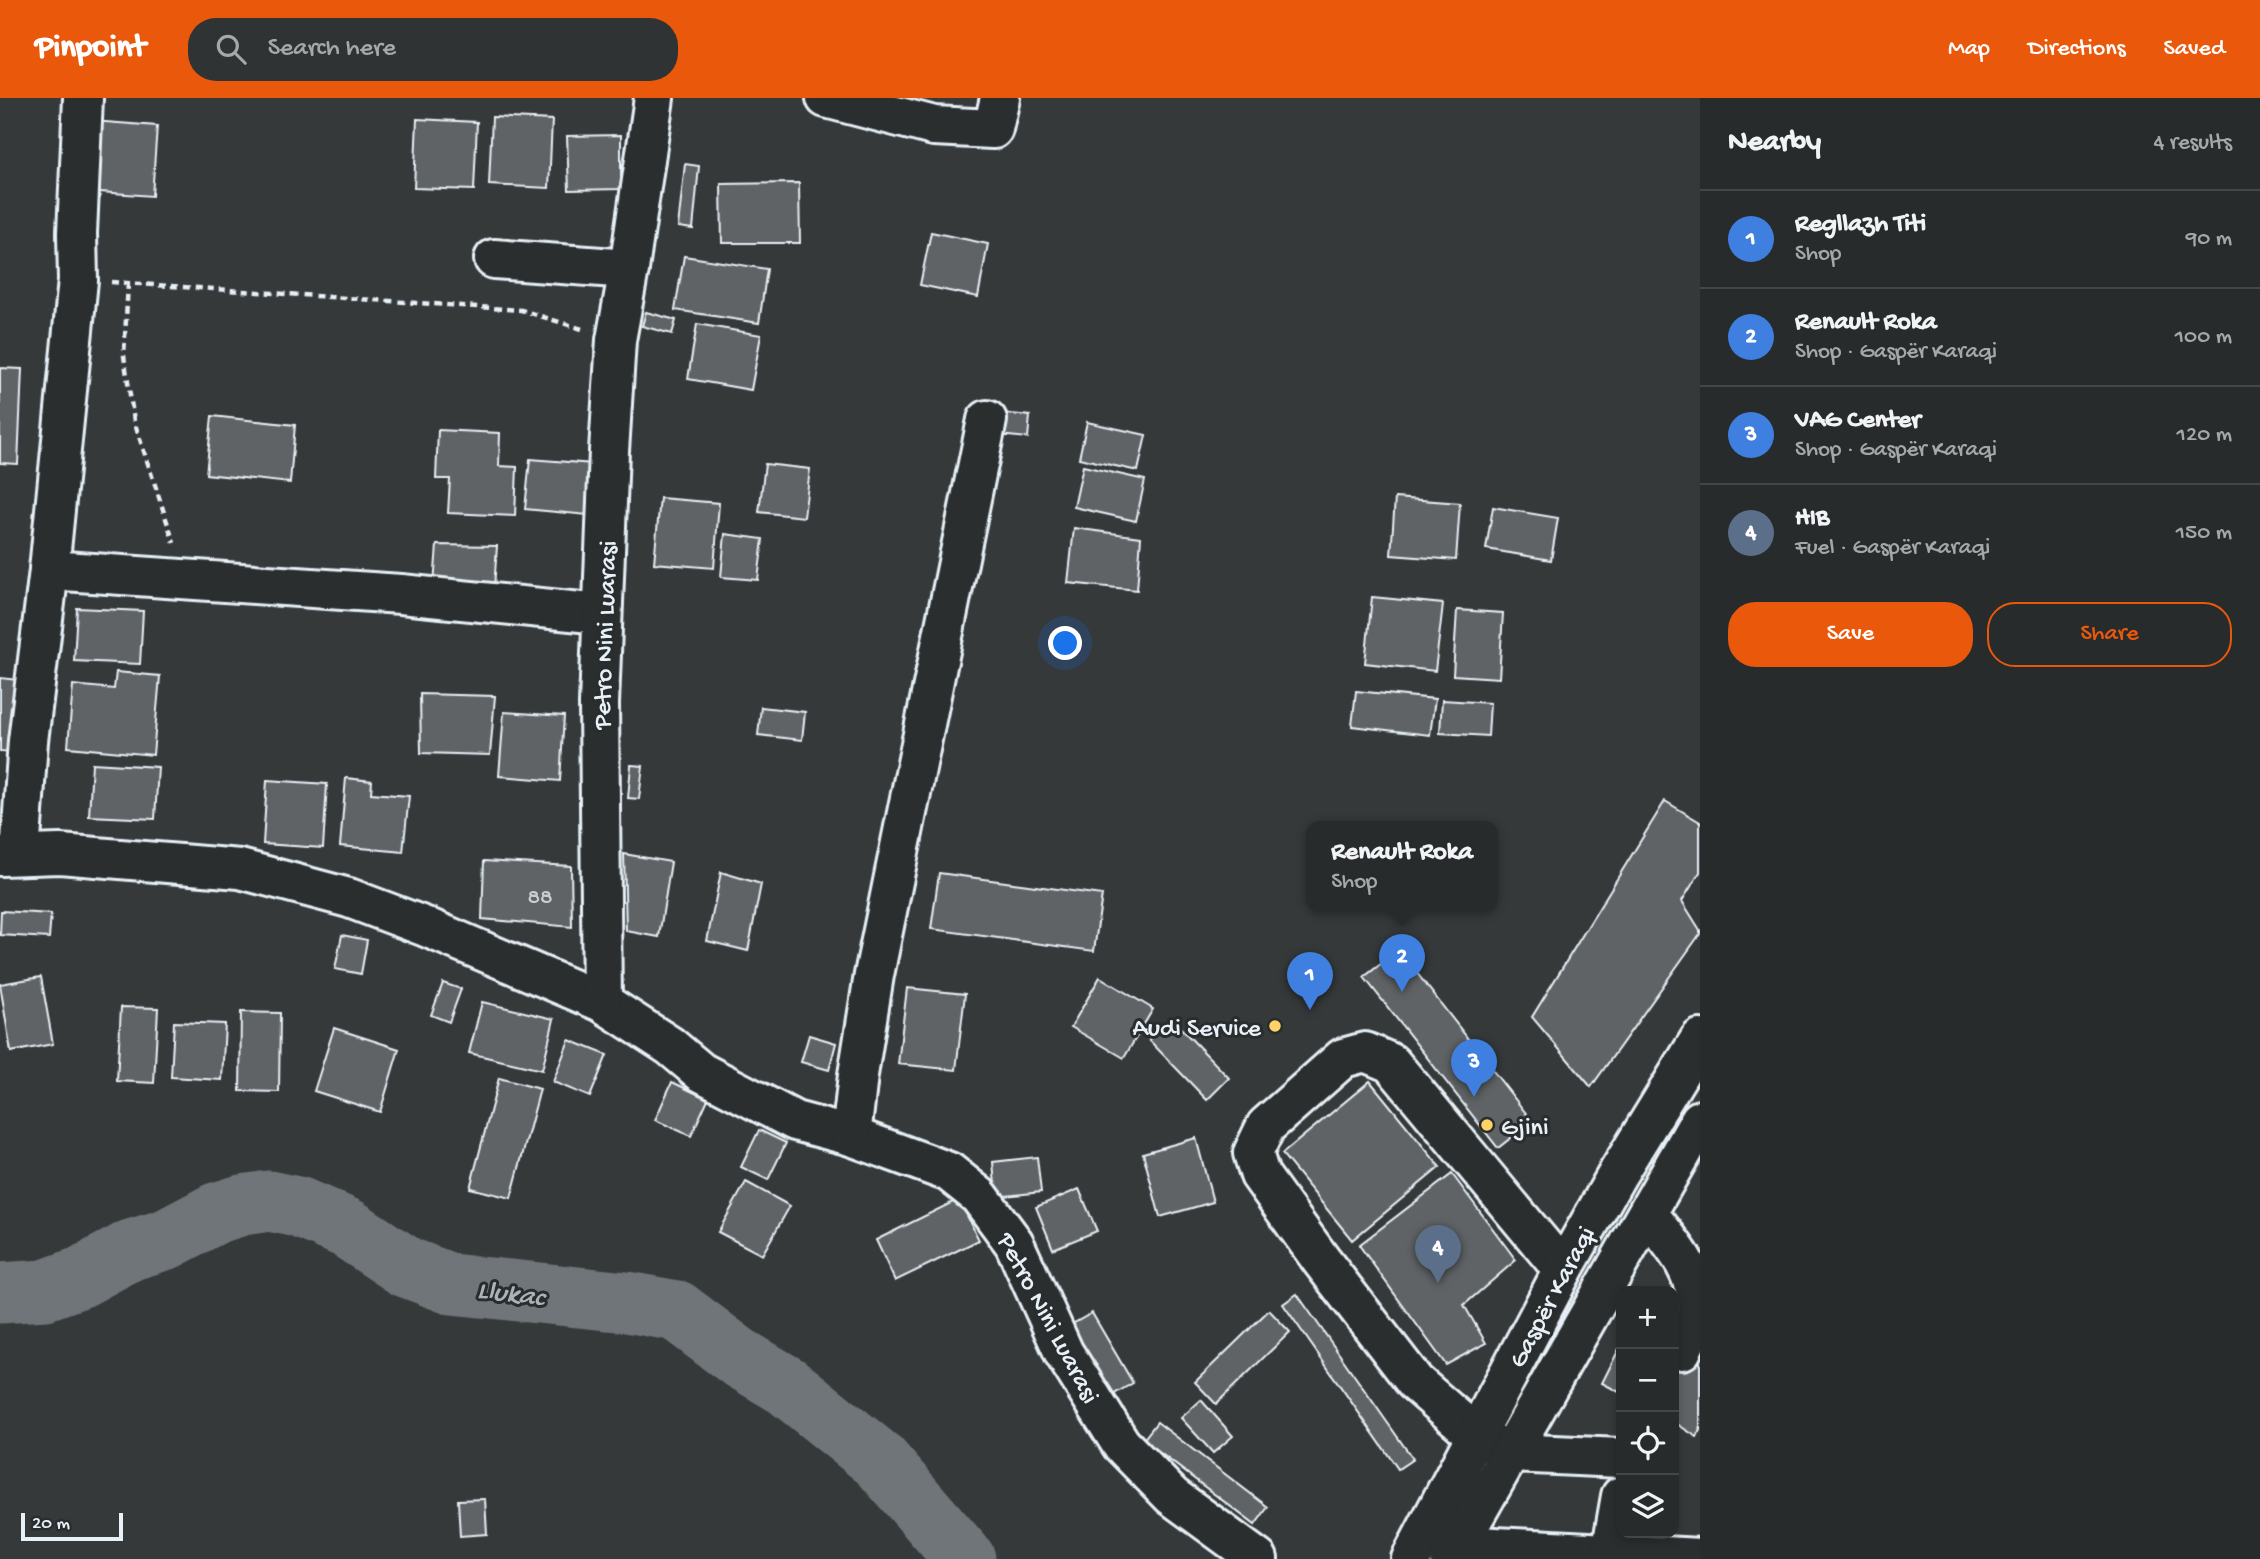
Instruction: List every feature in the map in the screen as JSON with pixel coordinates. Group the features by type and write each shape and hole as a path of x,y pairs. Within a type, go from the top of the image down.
{"street":[{"path":"10,855 28,741 49,570 78,280 77,233 83,98"},
{"name":"Petro Nini Luarasi","path":"602,1002 599,718 609,451 616,340 654,98"},
{"path":"825,98 934,126 993,129 1000,98"},
{"path":"494,259 629,269"},
{"path":"851,1136 874,975 987,420"},
{"path":"49,570 401,594 601,614"},
{"name":"Petro Nini Luarasi","path":"10,855 60,854 240,869 349,898 602,1002 661,1040 701,1072 795,1121 851,1136 949,1172 979,1196 1014,1243 1063,1353 1121,1444 1172,1496 1258,1559"},
{"name":"Gaspër Karaqi","path":"1411,1559 1563,1270 1618,1172 1700,1039"},
{"path":"1563,1270 1391,1063 1365,1052 1343,1058 1266,1126 1254,1153 1260,1175 1321,1261 1415,1382 1476,1435 1510,1453 1616,1458"},
{"name":"Gaspër Karaqi","path":"1454,1552 1700,1120"},
{"path":"1648,1214 1687,1262 1695,1278 1697,1314 1682,1350"},
{"path":"1611,1553 1616,1524"},
{"path":"1454,1552 1611,1553 1700,1558"}],"path":[{"path":"78,280 521,310 616,340"},
{"path":"128,282 124,356 134,421 165,519 188,580"}],"building":[{"path":"492,117 552,120 549,188 489,185"},
{"path":"417,119 477,122 474,190 414,188"},
{"path":"92,121 157,126 152,196 87,191"},
{"path":"621,135 621,189 569,190 567,136"},
{"path":"685,164 699,166 693,229 678,227"},
{"path":"799,183 800,243 722,243 721,184"},
{"path":"931,232 988,244 978,297 920,285"},
{"path":"684,256 767,269 759,323 675,310"},
{"path":"646,312 676,320 672,334 642,326"},
{"path":"697,324 761,335 751,390 688,379"},
{"path":"0,368 22,369 18,464 0,463"},
{"path":"1000,413 1030,416 1028,438 998,435"},
{"path":"212,416 295,425 290,483 206,474"},
{"path":"1087,422 1146,435 1138,471 1079,458"},
{"path":"438,430 500,433 499,466 517,467 515,516 448,513 450,479 436,479"},
{"path":"530,459 593,464 588,515 525,509"},
{"path":"765,464 810,469 804,517 759,512"},
{"path":"1083,466 1145,480 1136,521 1074,507"},
{"path":"660,498 719,503 714,568 654,563"},
{"path":"1395,498 1460,503 1456,560 1391,555"},
{"path":"1493,507 1558,518 1551,560 1486,549"},
{"path":"1074,528 1141,537 1137,590 1068,583"},
{"path":"725,534 763,539 758,580 721,577"},
{"path":"437,545 497,546 494,588 434,584"},
{"path":"1372,597 1443,604 1435,671 1365,663"},
{"path":"77,608 143,611 140,664 74,661"},
{"path":"1457,610 1503,613 1499,678 1453,675"},
{"path":"116,672 160,676 153,755 68,747 73,685 114,689"},
{"path":"0,678 18,680 13,752 0,751"},
{"path":"1356,691 1435,699 1430,735 1352,726"},
{"path":"420,694 495,696 490,755 421,753"},
{"path":"1442,700 1490,703 1488,736 1440,733"},
{"path":"761,707 805,712 802,740 758,735"},
{"path":"504,712 564,716 560,781 499,776"},
{"path":"92,763 158,767 155,819 89,816"},
{"path":"631,765 643,766 639,799 628,798"},
{"path":"346,778 372,781 371,793 409,796 403,852 340,846"},
{"path":"267,780 327,784 323,848 263,844"},
{"path":"1665,801 1700,822 1700,872 1682,901 1700,934 1591,1087 1532,1017"},
{"path":"624,854 671,862 659,937 626,931"},
{"path":"484,861 571,866 572,927 482,919"},
{"path":"721,872 761,884 748,951 707,941"},
{"path":"939,873 1102,895 1094,951 931,929"},
{"path":"1,911 51,914 49,938 0,935"},
{"path":"342,935 367,940 361,974 335,969"},
{"path":"1399,950 1532,1121 1498,1148 1364,977"},
{"path":"41,977 53,1044 11,1052 0,984"},
{"path":"1100,977 1153,1009 1124,1058 1071,1027"},
{"path":"443,983 461,989 449,1022 431,1015"},
{"path":"907,988 965,994 956,1070 898,1064"},
{"path":"482,1002 554,1019 542,1070 469,1053"},
{"path":"121,1007 158,1008 154,1083 117,1081"},
{"path":"241,1012 280,1013 279,1092 240,1091"},
{"path":"1171,1018 1229,1078 1207,1100 1149,1040"},
{"path":"174,1022 225,1024 222,1080 171,1077"},
{"path":"334,1028 399,1049 380,1112 314,1091"},
{"path":"809,1035 836,1043 829,1070 801,1062"},
{"path":"569,1040 607,1055 590,1097 553,1082"},
{"path":"499,1078 540,1089 511,1198 470,1188"},
{"path":"1370,1081 1440,1167 1352,1240 1282,1154"},
{"path":"672,1082 708,1099 691,1136 655,1120"},
{"path":"759,1130 786,1143 768,1180 741,1167"},
{"path":"1196,1138 1213,1202 1160,1217 1143,1153"},
{"path":"1037,1157 1041,1192 996,1197 993,1162"},
{"path":"1452,1174 1516,1260 1464,1305 1486,1343 1446,1365 1359,1245"},
{"path":"746,1182 790,1206 762,1255 718,1232"},
{"path":"1079,1189 1097,1231 1053,1249 1036,1207"},
{"path":"959,1199 979,1240 895,1281 876,1240"},
{"path":"1297,1294 1413,1459 1398,1469 1283,1304"},
{"path":"1269,1310 1290,1332 1216,1404 1195,1382"},
{"path":"1092,1313 1133,1383 1109,1397 1069,1326"},
{"path":"1679,1349 1700,1361 1700,1430 1697,1437 1679,1425"},
{"path":"1616,1355 1616,1390 1602,1383"},
{"path":"1201,1400 1233,1436 1213,1453 1181,1418"},
{"path":"1157,1422 1268,1507 1255,1525 1143,1440"},
{"path":"485,1499 487,1534 460,1536 458,1500"}],"waterway":[{"name":"Llukac","path":"0,1293 45,1290 81,1277 131,1250 167,1239 216,1213 269,1201 298,1207 347,1228 406,1267 451,1284 627,1302 677,1311 738,1357 787,1386 880,1461 965,1559"}],"place":[{"name":"Renault Roka","path":"1402,992"},
{"name":"Regllazh Titi","path":"1310,1010"},
{"name":"Audi Service","path":"1275,1026"},
{"name":"VAG Center","path":"1474,1097"},
{"name":"Gjini","path":"1487,1125"},
{"name":"HIB","path":"1438,1283"}]}
